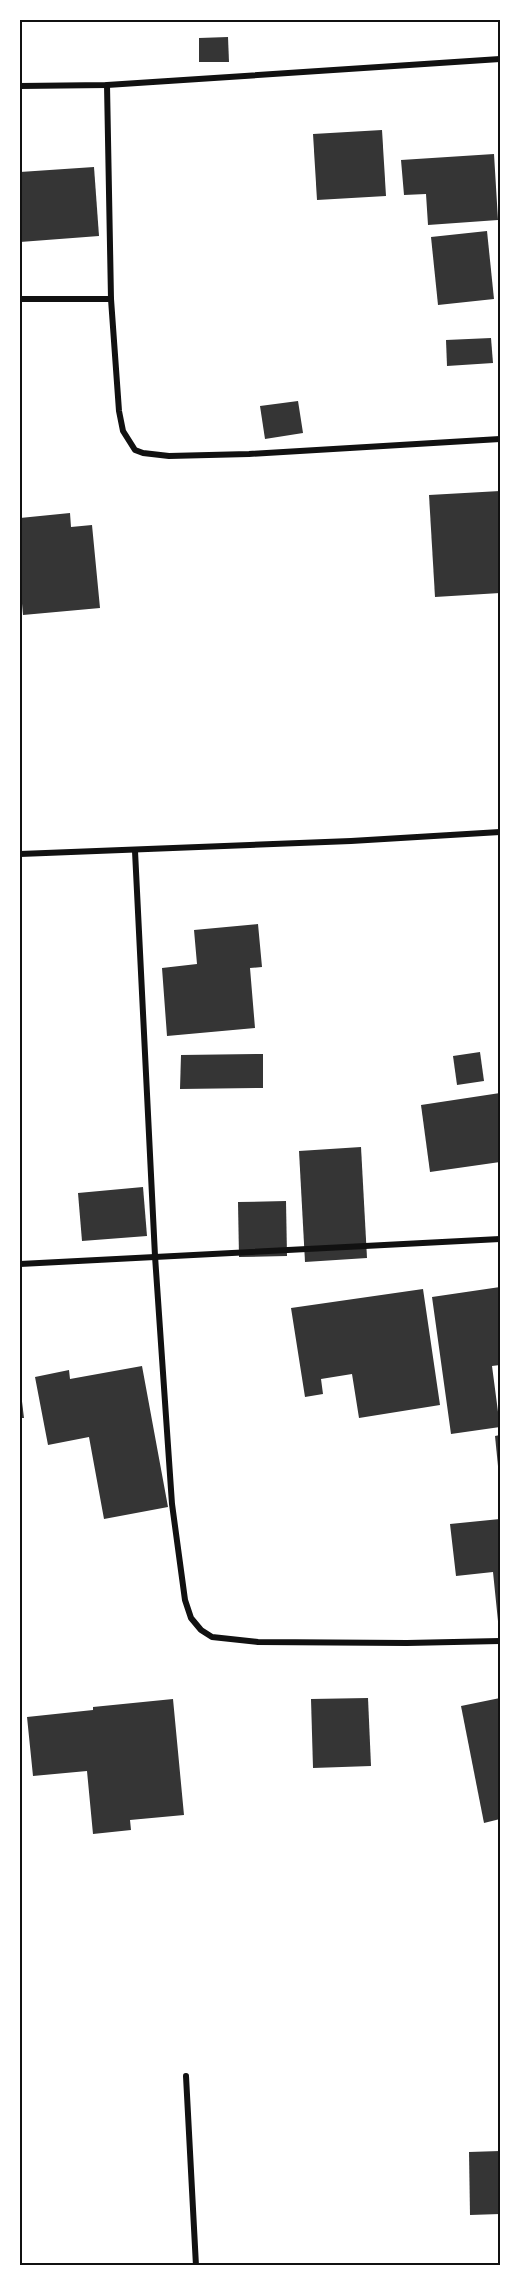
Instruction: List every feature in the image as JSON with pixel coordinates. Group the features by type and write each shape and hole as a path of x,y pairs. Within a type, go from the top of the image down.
{"street":[{"path":"20,86 107,85 501,58"},
{"path":"107,85 111,299 119,411 123,431 135,450 169,456 249,454 501,439"},
{"path":"20,298 111,299"},
{"path":"20,854 135,851 501,832"},
{"path":"135,851 155,1256 172,1504 185,1600 191,1618 201,1630 212,1637 258,1642 501,1641"},
{"path":"20,1264 501,1239"},
{"path":"186,2076 196,2265"}],"building":[{"path":"228,37 229,62 199,62 199,38"},
{"path":"382,130 386,196 317,200 313,134"},
{"path":"494,154 498,220 428,225 426,194 404,195 401,160"},
{"path":"94,167 99,236 20,242 20,172"},
{"path":"487,231 494,299 438,305 431,237"},
{"path":"491,338 493,363 447,366 446,340"},
{"path":"298,401 303,433 265,439 260,406"},
{"path":"500,491 500,593 435,597 429,495"},
{"path":"70,513 71,527 92,525 100,608 23,615 20,581 20,518"},
{"path":"258,924 262,967 250,968 255,1028 167,1036 162,968 197,964 194,930"},
{"path":"480,1052 484,1081 457,1085 453,1056"},
{"path":"263,1054 263,1088 180,1089 181,1055"},
{"path":"500,1093 500,1162 430,1172 421,1105"},
{"path":"361,1147 367,1258 305,1262 299,1151"},
{"path":"143,1187 147,1236 82,1241 78,1193"},
{"path":"286,1201 287,1256 239,1257 238,1202"},
{"path":"500,1287 500,1365 492,1366 500,1427 451,1434 432,1297"},
{"path":"423,1289 440,1405 359,1418 352,1374 321,1379 323,1394 305,1397 291,1308"},
{"path":"142,1366 168,1507 104,1519 89,1437 48,1445 35,1377 69,1370 70,1379"},
{"path":"20,1385 24,1418 20,1418"},
{"path":"500,1435 500,1476 499,1476 495,1436"},
{"path":"500,1519 499,1631 493,1572 456,1576 450,1524"},
{"path":"368,1698 371,1766 313,1768 311,1699"},
{"path":"500,1698 500,1819 484,1823 461,1706"},
{"path":"173,1699 184,1815 130,1820 131,1830 93,1834 87,1771 33,1776 27,1717 93,1710 93,1707"},
{"path":"500,2151 500,2214 470,2215 469,2152"}]}
